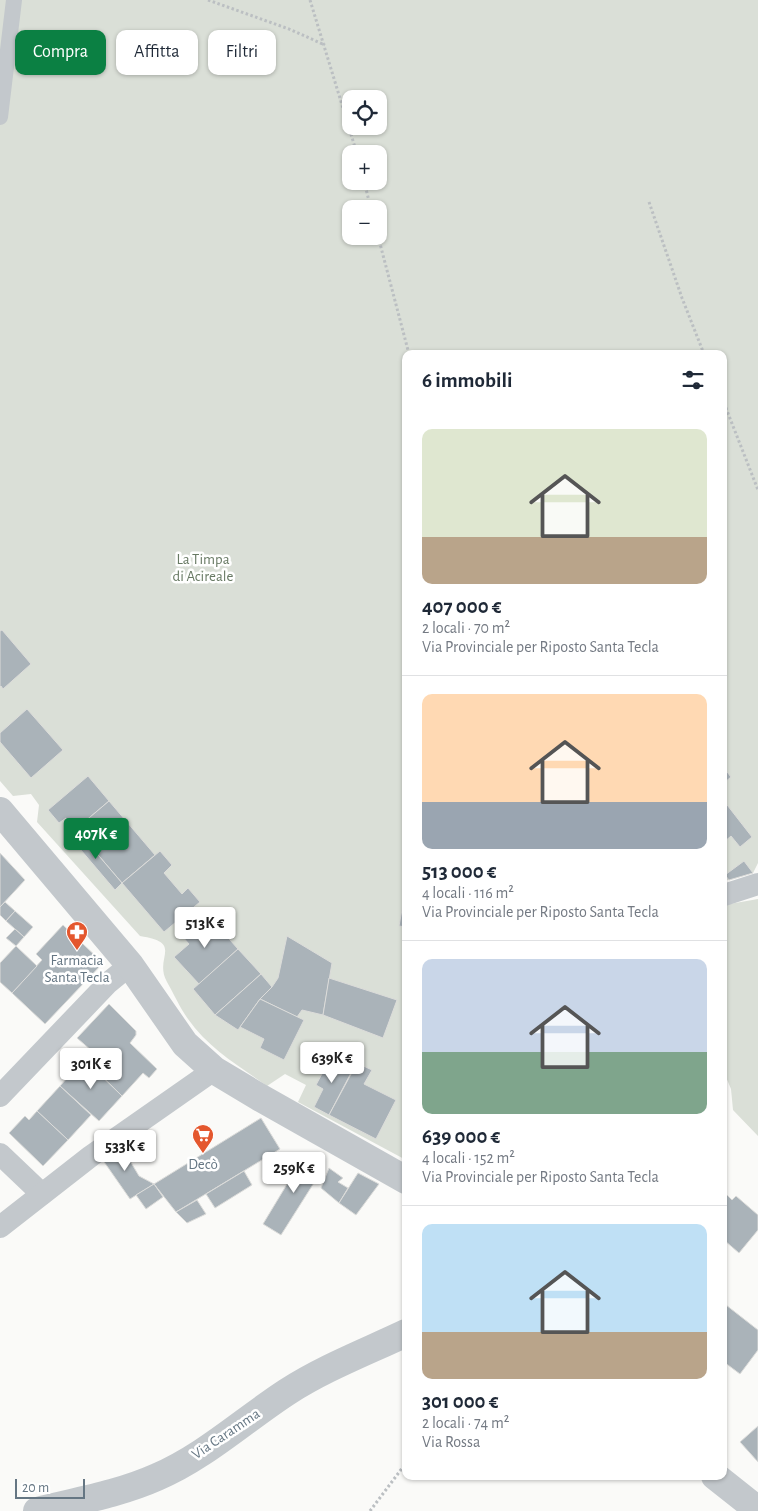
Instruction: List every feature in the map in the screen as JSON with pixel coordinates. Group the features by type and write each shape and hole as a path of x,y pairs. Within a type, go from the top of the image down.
{"street":[{"path":"0,117 14,0"},
{"path":"3,821 130,965 185,1044 214,1070 258,1098 402,1178"},
{"path":"727,895 758,884"},
{"path":"0,1096 108,983 130,965"},
{"path":"0,1228 91,1156 214,1070"},
{"path":"0,1154 42,1194"},
{"name":"Via Caramma","path":"37,1511 125,1490 158,1477 187,1461 287,1392 317,1374 402,1335"},
{"path":"720,1480 758,1510"}],"path":[{"path":"208,0 289,29 325,45"},
{"path":"310,0 354,145"},
{"path":"649,202 682,298 702,350"},
{"path":"380,245 408,350"},
{"path":"727,411 758,490"},
{"path":"370,1511 402,1467"}],"green space":[{"name":"La Timpa di Acireale","path":"0,0 758,0 758,863 753,873 727,880 727,350 402,350 402,1158 298,1102 306,1085 285,1074 267,1086 214,1048 185,1015 167,982 163,965 165,947 154,939 140,936 37,822 39,805 31,794 13,796 0,781"},
{"path":"758,899 758,1136 733,1110 731,1089 727,1079 727,904"}],"building":[{"path":"2,630 31,664 3,689 0,687 0,631"},
{"path":"27,709 63,750 31,778 0,742 0,733"},
{"path":"727,772 731,777 727,780"},
{"path":"88,776 109,801 76,829 66,818 59,823 48,810"},
{"path":"109,801 155,855 122,883 76,829"},
{"path":"727,805 752,837 740,847 731,836 727,839"},
{"path":"76,829 122,883 115,890 69,836"},
{"path":"160,851 172,865 164,873 182,894 188,888 200,902 164,932 122,883"},
{"path":"0,853 25,880 0,907"},
{"path":"744,861 753,873 729,880 727,874"},
{"path":"5,902 15,911 6,921 0,915 0,907"},
{"path":"402,910 402,926 399,926"},
{"path":"15,911 33,927 24,937 6,921"},
{"path":"207,914 238,949 199,984 174,957 189,944 182,936"},
{"path":"63,925 103,963 45,1024 12,993 42,960 36,954"},
{"path":"15,929 24,937 16,946 6,938"},
{"path":"287,936 332,963 323,1015 302,1010 297,1017 260,999 278,978"},
{"path":"16,946 37,966 12,993 0,982 0,963"},
{"path":"238,949 261,974 215,1015 193,989"},
{"path":"261,974 272,987 260,999 238,1030 215,1015"},
{"path":"329,978 397,1000 383,1038 323,1015"},
{"path":"260,999 304,1020 284,1060 260,1048 264,1039 240,1027"},
{"path":"109,1004 136,1031 136,1035 130,1043 157,1069 149,1078 143,1073 122,1096 84,1059 92,1051 77,1038"},
{"path":"332,1055 354,1067 329,1115 314,1107 323,1089 316,1085"},
{"path":"84,1059 122,1096 99,1121 60,1086"},
{"path":"357,1063 372,1070 364,1084 396,1100 376,1139 329,1115"},
{"path":"60,1086 91,1115 68,1140 37,1111"},
{"path":"37,1111 68,1140 43,1166 9,1133 25,1116 29,1120"},
{"path":"261,1118 280,1149 176,1212 154,1184"},
{"path":"120,1144 139,1176 154,1184 130,1199 100,1156"},
{"path":"312,1155 322,1160 317,1178 281,1235 263,1224 301,1161"},
{"path":"329,1168 343,1178 338,1182 348,1188 339,1203 321,1188"},
{"path":"244,1171 252,1185 215,1208 206,1194"},
{"path":"358,1173 379,1184 356,1215 339,1203"},
{"path":"154,1184 163,1197 146,1209 136,1195"},
{"path":"727,1195 732,1200 736,1196 758,1215 758,1230 739,1253 727,1243"},
{"path":"197,1200 206,1214 187,1223 176,1212"},
{"path":"727,1306 758,1330 758,1350 740,1374 727,1364"},
{"path":"758,1426 758,1462 740,1442"}],"place":[{"name":"Farmacia Santa Tecla","path":"77,951"},
{"name":"Decò","path":"203,1154"}]}
